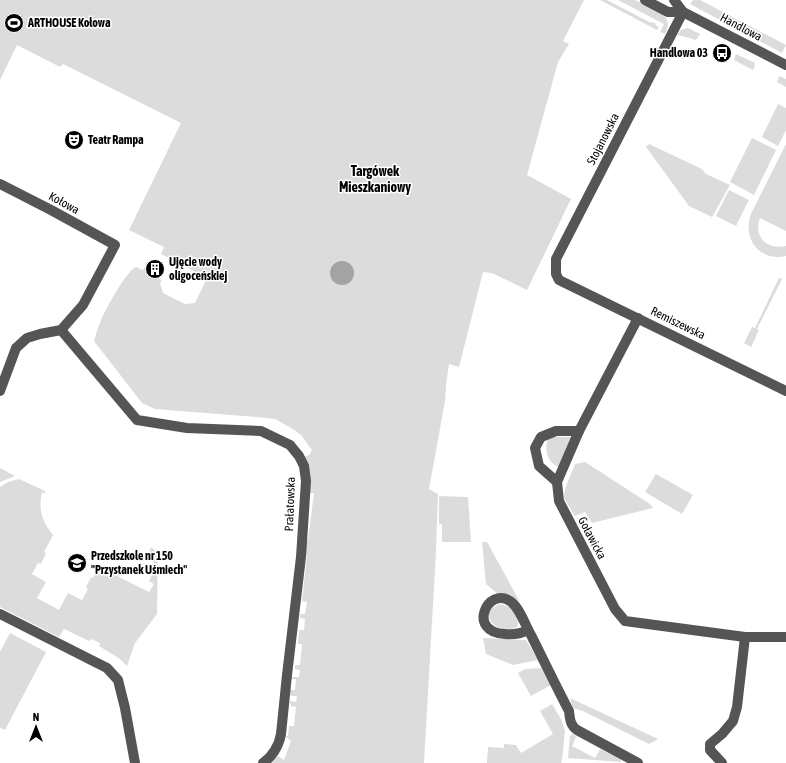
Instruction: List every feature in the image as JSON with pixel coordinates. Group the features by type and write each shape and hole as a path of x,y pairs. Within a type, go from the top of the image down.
{"street":[{"name":"Handlowa","path":"645,0 668,12 684,12"},
{"name":"Handlowa","path":"674,0 684,12 786,65"},
{"name":"Stojanowska","path":"559,280 556,274 556,259 684,12"},
{"name":"Kołowa","path":"0,184 115,245 83,305 61,330"},
{"name":"Remiszewska","path":"559,280 786,391"},
{"name":"Goławicka","path":"638,318 578,431 557,482 559,501 566,517 615,609 625,621 745,638 786,637"},
{"path":"0,391 16,348 27,338 61,330"},
{"name":"Prałatowska","path":"61,330 137,420 187,428 262,431 290,445 299,456 304,466 306,481 301,557 280,742 269,759 263,763"},
{"path":"557,482 539,466 535,448 541,437 556,430 578,431"},
{"path":"528,630 511,635 491,632 485,626 483,621 484,612 492,600 502,598 510,601 518,610 528,630 569,712 572,726 576,730 638,763"},
{"path":"0,614 107,668 118,680 125,708 135,763"},
{"path":"722,763 710,750 710,744 722,734 733,721 737,707 745,638"}],"shaded area":[{"path":"0,0 584,0 563,41 569,44 558,62 527,175 571,199 527,290 492,273 483,272 459,367 449,364 445,401 429,489 438,494 424,763 272,763 278,756 284,760 291,741 285,736 288,736 289,726 294,726 296,707 291,706 289,703 291,701 296,702 297,696 291,696 290,690 295,690 296,679 291,679 291,677 299,677 300,670 295,669 295,665 300,665 302,644 298,644 299,630 304,630 305,619 300,618 300,614 305,614 307,602 302,601 307,555 304,555 306,540 308,540 314,493 310,493 310,474 304,457 309,455 312,450 301,435 275,419 155,409 142,403 94,341 101,320 111,300 127,275 136,267 143,270 145,267 153,270 151,275 162,280 160,283 163,293 185,304 195,303 207,278 161,254 164,247 129,230 181,123 63,64 60,67 17,45 0,80"},
{"path":"600,0 607,0 651,23 656,24 655,25 659,27 657,30"},
{"path":"618,0 634,0 662,14 667,20 668,24 665,34 660,32 664,24"},
{"path":"693,0 700,0 786,45 782,53 690,4"},
{"path":"688,28 700,34 697,39 695,40 677,35 681,30"},
{"path":"736,54 754,62 755,66 753,70 734,60"},
{"path":"779,76 786,79 786,87 777,82"},
{"path":"778,104 786,108 786,130 778,146 762,137"},
{"path":"752,138 776,150 754,195 730,182"},
{"path":"649,144 702,169 706,174 730,185 712,217 689,206 646,147"},
{"path":"786,144 786,231 760,218 758,225 758,231 763,241 773,246 786,246 786,256 776,257 761,252 755,246 749,232 749,223 751,214"},
{"path":"729,190 749,200 736,226 716,216"},
{"path":"342,261 347,262 353,268 353,278 347,284 342,285 337,284 331,278 330,273 331,268 337,262"},
{"path":"779,278 782,279 757,329 759,330 751,347 744,343 752,327 755,328"},
{"path":"552,437 573,438 560,468 549,460 547,454 547,441"},
{"path":"585,462 650,504 653,508 592,523 585,512 575,516 564,498 565,489 575,464"},
{"path":"0,468 15,476 0,482"},
{"path":"656,474 693,495 682,514 645,492"},
{"path":"19,479 45,491 45,494 42,492 40,504 41,510 46,525 53,535 44,552 46,553 41,564 38,563 32,574 46,582 37,598 59,610 68,593 82,600 88,589 86,587 91,577 93,578 99,567 149,592 154,584 149,581 157,565 151,561 154,557 149,553 151,547 158,553 157,614 135,643 127,666 120,659 99,646 100,643 91,639 89,641 64,629 59,637 0,607 0,487 8,482"},
{"path":"439,496 468,497 471,542 442,542 442,524 439,524"},
{"path":"482,542 487,542 520,602 511,595 498,594 486,584"},
{"path":"500,604 510,607 519,621 517,627 503,629 492,623 489,618 489,613 493,608"},
{"path":"10,633 46,652 5,730 0,728 0,652"},
{"path":"483,638 526,640 538,660 513,665 486,654"},
{"path":"541,668 551,685 531,696 518,673 525,669"},
{"path":"570,698 658,739 649,744 583,711 573,708"},
{"path":"552,704 561,719 565,731 561,763 487,763 488,747 504,748 504,744 516,745 521,753 553,734 540,711"},
{"path":"573,734 576,737 572,746 595,758 600,749 621,759 621,762 568,758 570,736"}],"place":[{"name":"ARTHOUSE Kołowa","path":"14,23"},
{"name":"Handlowa 03","path":"722,53"},
{"name":"Teatr Rampa","path":"74,140"},
{"name":"Ujęcie wody oligoceńskiej","path":"155,269"},
{"name":"Przedszkole nr 150 \"Przystanek Uśmiech\"","path":"77,563"}],"district":[{"name":"Targówek Mieszkaniowy","path":"375,180"}]}
